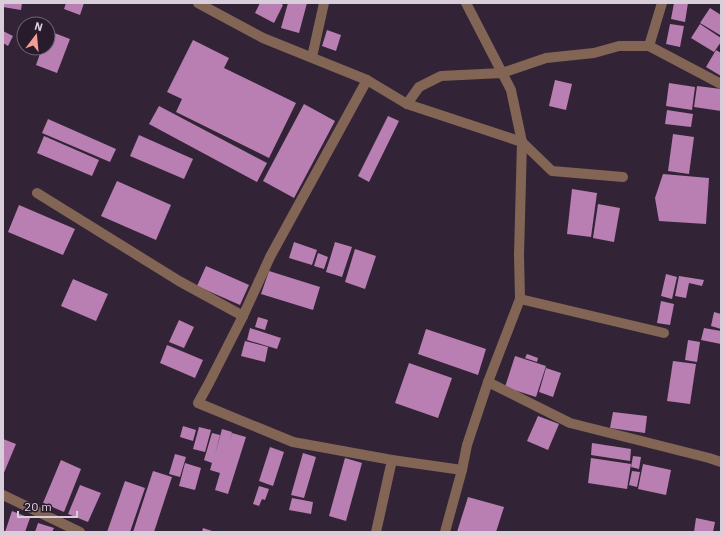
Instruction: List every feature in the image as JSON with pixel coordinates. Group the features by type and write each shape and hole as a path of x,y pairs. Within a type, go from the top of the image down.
{"street":[{"path":"198,3 263,38 367,80 407,104 522,142 552,170 623,177"},
{"path":"312,57 324,3"},
{"path":"445,532 462,470 467,445 488,382 520,298 519,255 522,142 511,90 465,3"},
{"path":"649,46 662,3"},
{"path":"407,104 419,87 440,76 502,73 546,58 594,53 619,46 649,46 721,84"},
{"path":"367,80 270,257 243,316 198,403 293,442 392,460 462,470"},
{"path":"37,193 179,281 243,316"},
{"path":"520,298 664,333"},
{"path":"488,382 570,423 721,462"},
{"path":"376,532 392,460"},
{"path":"3,495 80,532"}],"building":[{"path":"3,3 22,3 21,10 3,7"},
{"path":"66,3 84,3 80,15 64,9"},
{"path":"260,3 280,3 283,5 274,23 255,13"},
{"path":"288,3 307,3 299,33 281,28"},
{"path":"674,3 688,3 685,22 671,19"},
{"path":"710,8 721,15 720,35 700,23"},
{"path":"670,24 684,26 680,47 666,44"},
{"path":"700,24 721,38 721,42 714,52 691,38"},
{"path":"327,30 341,35 336,51 322,46"},
{"path":"3,31 13,36 8,46 3,43"},
{"path":"56,34 70,39 57,73 36,65 39,56 56,56"},
{"path":"193,40 229,58 224,68 296,103 269,158 176,112 182,99 167,92"},
{"path":"716,50 721,53 721,76 706,67"},
{"path":"555,80 572,84 566,110 549,106"},
{"path":"669,83 695,87 692,110 666,106"},
{"path":"697,86 721,89 721,111 694,107"},
{"path":"304,104 335,121 294,198 263,181"},
{"path":"159,106 267,163 257,182 149,124"},
{"path":"667,110 693,114 691,127 665,124"},
{"path":"388,116 399,121 369,182 358,176"},
{"path":"48,119 116,149 110,162 42,133"},
{"path":"673,134 694,137 689,174 668,171"},
{"path":"139,135 193,159 184,179 130,156"},
{"path":"44,136 99,160 92,176 37,153"},
{"path":"663,174 709,178 706,224 659,221 655,198"},
{"path":"117,181 171,205 156,240 101,216"},
{"path":"572,189 597,193 591,237 567,234"},
{"path":"598,204 620,208 614,242 593,238"},
{"path":"19,205 75,229 63,255 8,232"},
{"path":"294,242 317,250 312,265 289,258"},
{"path":"335,242 352,247 342,277 326,272"},
{"path":"355,249 376,256 365,289 345,282"},
{"path":"318,253 328,257 324,269 314,266"},
{"path":"206,266 249,285 240,305 197,286"},
{"path":"269,271 320,287 313,310 261,294"},
{"path":"666,274 677,277 672,299 661,296"},
{"path":"679,276 704,280 702,286 689,283 686,298 675,296"},
{"path":"73,279 108,294 96,321 61,306"},
{"path":"661,301 674,304 670,325 657,323"},
{"path":"714,312 721,314 721,329 711,326"},
{"path":"258,317 268,320 265,330 255,327"},
{"path":"179,320 194,327 184,348 169,342"},
{"path":"250,328 281,338 277,349 247,340"},
{"path":"704,328 721,331 721,344 701,340"},
{"path":"426,329 486,349 478,375 418,354"},
{"path":"688,340 700,342 697,362 685,360"},
{"path":"245,341 268,347 265,362 241,356"},
{"path":"167,345 203,360 195,378 160,363"},
{"path":"527,354 538,358 537,362 525,358"},
{"path":"515,356 546,366 536,397 505,387"},
{"path":"673,361 696,364 690,404 667,401"},
{"path":"409,363 452,378 438,418 395,403"},
{"path":"546,368 561,373 553,397 539,392"},
{"path":"613,412 647,416 645,433 610,428"},
{"path":"538,416 559,424 548,450 527,441"},
{"path":"183,426 196,430 193,441 180,437"},
{"path":"199,427 211,430 205,452 193,449"},
{"path":"222,429 232,432 230,441 232,433 246,437 228,494 215,490 220,473 210,470 212,463 204,460 212,433 220,435 215,455"},
{"path":"3,439 16,444 3,475"},
{"path":"592,443 631,449 630,461 591,455"},
{"path":"270,447 284,452 273,486 259,481"},
{"path":"303,453 316,457 304,498 291,495"},
{"path":"175,454 186,457 180,477 169,474"},
{"path":"633,456 641,457 639,469 631,467"},
{"path":"345,458 362,463 346,521 329,516"},
{"path":"591,458 631,464 627,489 588,483"},
{"path":"61,460 81,469 64,512 43,503"},
{"path":"185,463 201,468 195,490 179,486"},
{"path":"643,464 671,470 666,495 638,489"},
{"path":"153,471 172,477 154,532 133,532"},
{"path":"632,471 640,472 637,487 629,485"},
{"path":"125,481 145,488 130,532 107,532"},
{"path":"80,485 101,493 88,522 68,514"},
{"path":"259,486 269,489 265,500 262,499 259,506 253,504"},
{"path":"468,497 504,507 496,532 457,532"},
{"path":"292,498 313,502 311,514 289,510"},
{"path":"12,511 30,518 25,532 5,532"},
{"path":"696,518 715,522 713,532 694,532"},
{"path":"38,523 54,528 52,532 35,532"},
{"path":"203,528 215,532 202,532"}]}
